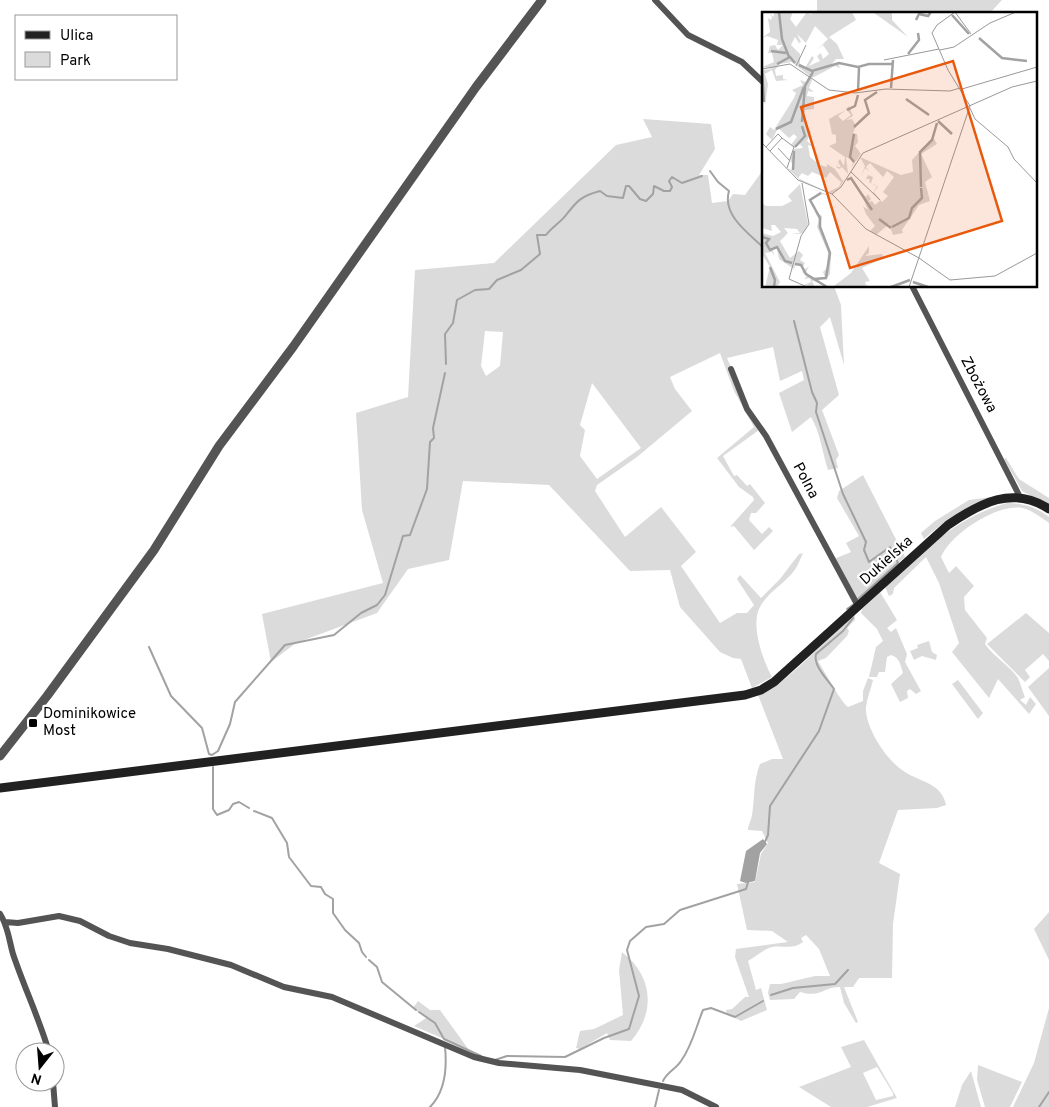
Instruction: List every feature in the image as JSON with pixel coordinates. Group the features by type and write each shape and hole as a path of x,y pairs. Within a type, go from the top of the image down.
{"main road":[{"path":"1020,497 1049,509"},
{"name":"Dukielska","path":"0,788 718,698 761,690 774,682 948,525 964,514 998,500 1020,497"}],"street":[{"path":"0,756 47,696 154,550 206,465 298,340 476,87 542,0"},
{"path":"654,0 688,35 742,62 762,81"},
{"name":"Zbożowa","path":"913,288 1020,497"},
{"name":"Polna","path":"731,369 747,409 766,436 858,606"},
{"path":"0,914 6,922 14,954 46,1042"},
{"path":"6,922 18,923 59,916 80,921 109,936 130,943 168,949 231,965 284,987 332,997 474,1057 498,1063 580,1070 682,1090 716,1107"},
{"path":"54,1092 55,1107"}],"green space":[{"path":"817,0 1002,0 991,12 817,12"},
{"path":"643,119 711,124 715,149 699,175 708,175 712,203 728,201 733,194 745,195 762,171 762,288 835,288 841,305 844,365 830,317 820,327 839,395 822,410 839,455 836,460 838,468 828,470 819,436 811,417 792,432 779,393 804,380 802,371 780,381 773,347 727,358 759,430 723,456 734,476 737,475 747,486 750,484 765,503 756,513 751,513 749,520 762,534 769,527 773,531 754,550 734,526 730,527 754,500 753,497 739,487 717,458 754,427 734,391 720,353 670,377 675,389 692,411 637,457 597,485 595,491 625,537 661,507 696,552 681,566 720,623 737,613 747,613 754,605 737,579 740,575 761,598 780,579 799,554 803,553 794,571 767,597 757,614 756,623 759,642 772,677 752,688 741,659 733,658 720,652 680,607 670,570 630,571 549,485 463,481 449,560 408,569 377,613 296,643 271,662 262,614 383,583 362,510 356,413 408,397 415,270 494,263 616,145 652,137","holes":["485,331 503,332 500,366 486,376 481,366","592,383 641,448 597,479 580,456 585,430 580,425"]},
{"path":"1006,458 1019,479 1049,498 1049,506 1022,491 1004,459"},
{"path":"863,475 905,557 857,599 834,559 851,552 846,543 859,536 837,498 839,491"},
{"path":"1006,495 962,512 943,523 924,539 921,533 935,521 969,500"},
{"path":"1007,503 1034,508 1049,517 1049,523 1026,509 1003,509 990,514 965,529 946,548 941,557 949,573 956,566 974,586 964,597 965,610 987,638 985,644 1018,678 1025,697 1020,700 1026,705 1030,697 1036,704 1029,714 998,679 989,698 952,652 959,643 939,583 926,557 894,588 893,594 889,596 885,587 941,537 955,527 988,509"},
{"path":"880,592 897,620 887,628 891,632 896,628 907,654 905,662 921,691 916,694 910,689 907,691 908,698 900,702 891,684 903,673 896,658 891,655 887,657 885,672 879,672 877,677 869,677 876,647 883,641 877,629 861,613 862,609"},
{"path":"1026,613 1049,633 1049,661 1043,654 1025,670 1030,677 1025,682 987,644"},
{"path":"855,615 855,620 847,628 849,631 847,636 826,658 818,661 837,693 848,707 863,701 863,691 868,678 873,680 866,707 869,724 878,743 898,767 930,784 940,792 946,805 937,808 898,810 879,863 900,874 893,924 892,978 859,978 853,987 844,987 858,1022 856,1023 844,1003 840,987 834,987 813,994 800,992 794,999 770,1000 768,993 770,984 781,984 815,976 830,976 819,949 806,935 801,938 803,942 799,944 792,947 772,947 748,961 756,990 761,988 767,1010 741,1021 727,1014 726,1010 732,1009 745,997 749,997 735,957 736,949 788,942 772,931 747,930 737,884 755,882 761,854 768,843 762,831 748,830 752,815 756,777 760,764 772,759 783,759 758,695 796,670"},
{"path":"929,641 932,652 937,655 936,660 922,656 914,660 910,651 918,648 917,645"},
{"path":"1049,668 1049,716 1028,687"},
{"path":"958,680 983,713 978,719 952,684"},
{"path":"1049,912 1049,960 1034,929"},
{"path":"622,952 640,972 648,995 644,1018 639,1030 631,1041 610,1040 607,1033 580,1049 576,1048 580,1031 594,1029 623,1015 619,970"},
{"path":"418,1001 430,1010 440,1010 469,1050 414,1026 426,1018 413,1008"},
{"path":"1049,1008 1049,1107 1013,1107 1034,1063"},
{"path":"864,1040 897,1098 867,1107 831,1107 799,1087 851,1067 841,1047","holes":["877,1067 893,1096 876,1100 863,1073"]},
{"path":"978,1065 1022,1082 1010,1107 985,1107 977,1080"},
{"path":"971,1071 981,1107 955,1107 962,1085"}],"shaded area":[{"path":"763,839 767,844 760,853 755,881 746,883 740,881 746,851"}],"waterway":[{"path":"710,171 718,182 729,191 729,208 733,216 762,246"},
{"path":"446,364 445,334 453,323 457,300 475,290 489,289 497,280 521,270 540,254 537,235 546,235 580,200 600,191 607,196 623,198 626,186 629,186 640,199 646,201 653,194 654,186 664,191 670,191 672,187 669,181 672,177 682,183 702,176"},
{"path":"794,321 812,392 817,403 816,412 843,494 866,542 864,550 869,562 890,547 898,563 857,600"},
{"path":"149,647 171,696 202,728 209,754 212,755 218,751 230,724 235,702 285,645 334,635 361,613 377,605 385,595 403,536 410,535 427,489 430,442 434,438 433,428 445,373"},
{"path":"847,609 854,604"},
{"path":"764,844 768,835 770,806 819,731 834,689 819,668 816,654 843,631 853,618"},
{"path":"213,767 213,809 217,815 229,810 233,804 239,802 249,808"},
{"path":"254,811 272,818 287,843 289,857 311,886 321,887 325,894 333,899 333,913 345,930 359,943 366,957"},
{"path":"495,1060 507,1056 565,1057 604,1038 629,1029 639,996 627,950 630,941 646,927 664,924 680,910 746,889 749,879"},
{"path":"369,960 377,967 382,982 416,1010"},
{"path":"771,995 793,988 835,984 848,970"},
{"path":"663,1081 685,1055 703,1010 711,1008 735,1017 763,1001"},
{"path":"419,1012 435,1023 444,1039 481,1056"},
{"path":"430,1107 442,1087 446,1063 445,1047"},
{"path":"655,1107 659,1090"},
{"path":"1039,1107 1049,1092"}],"place":[{"name":"Dominikowice Most","path":"33,723"}]}
